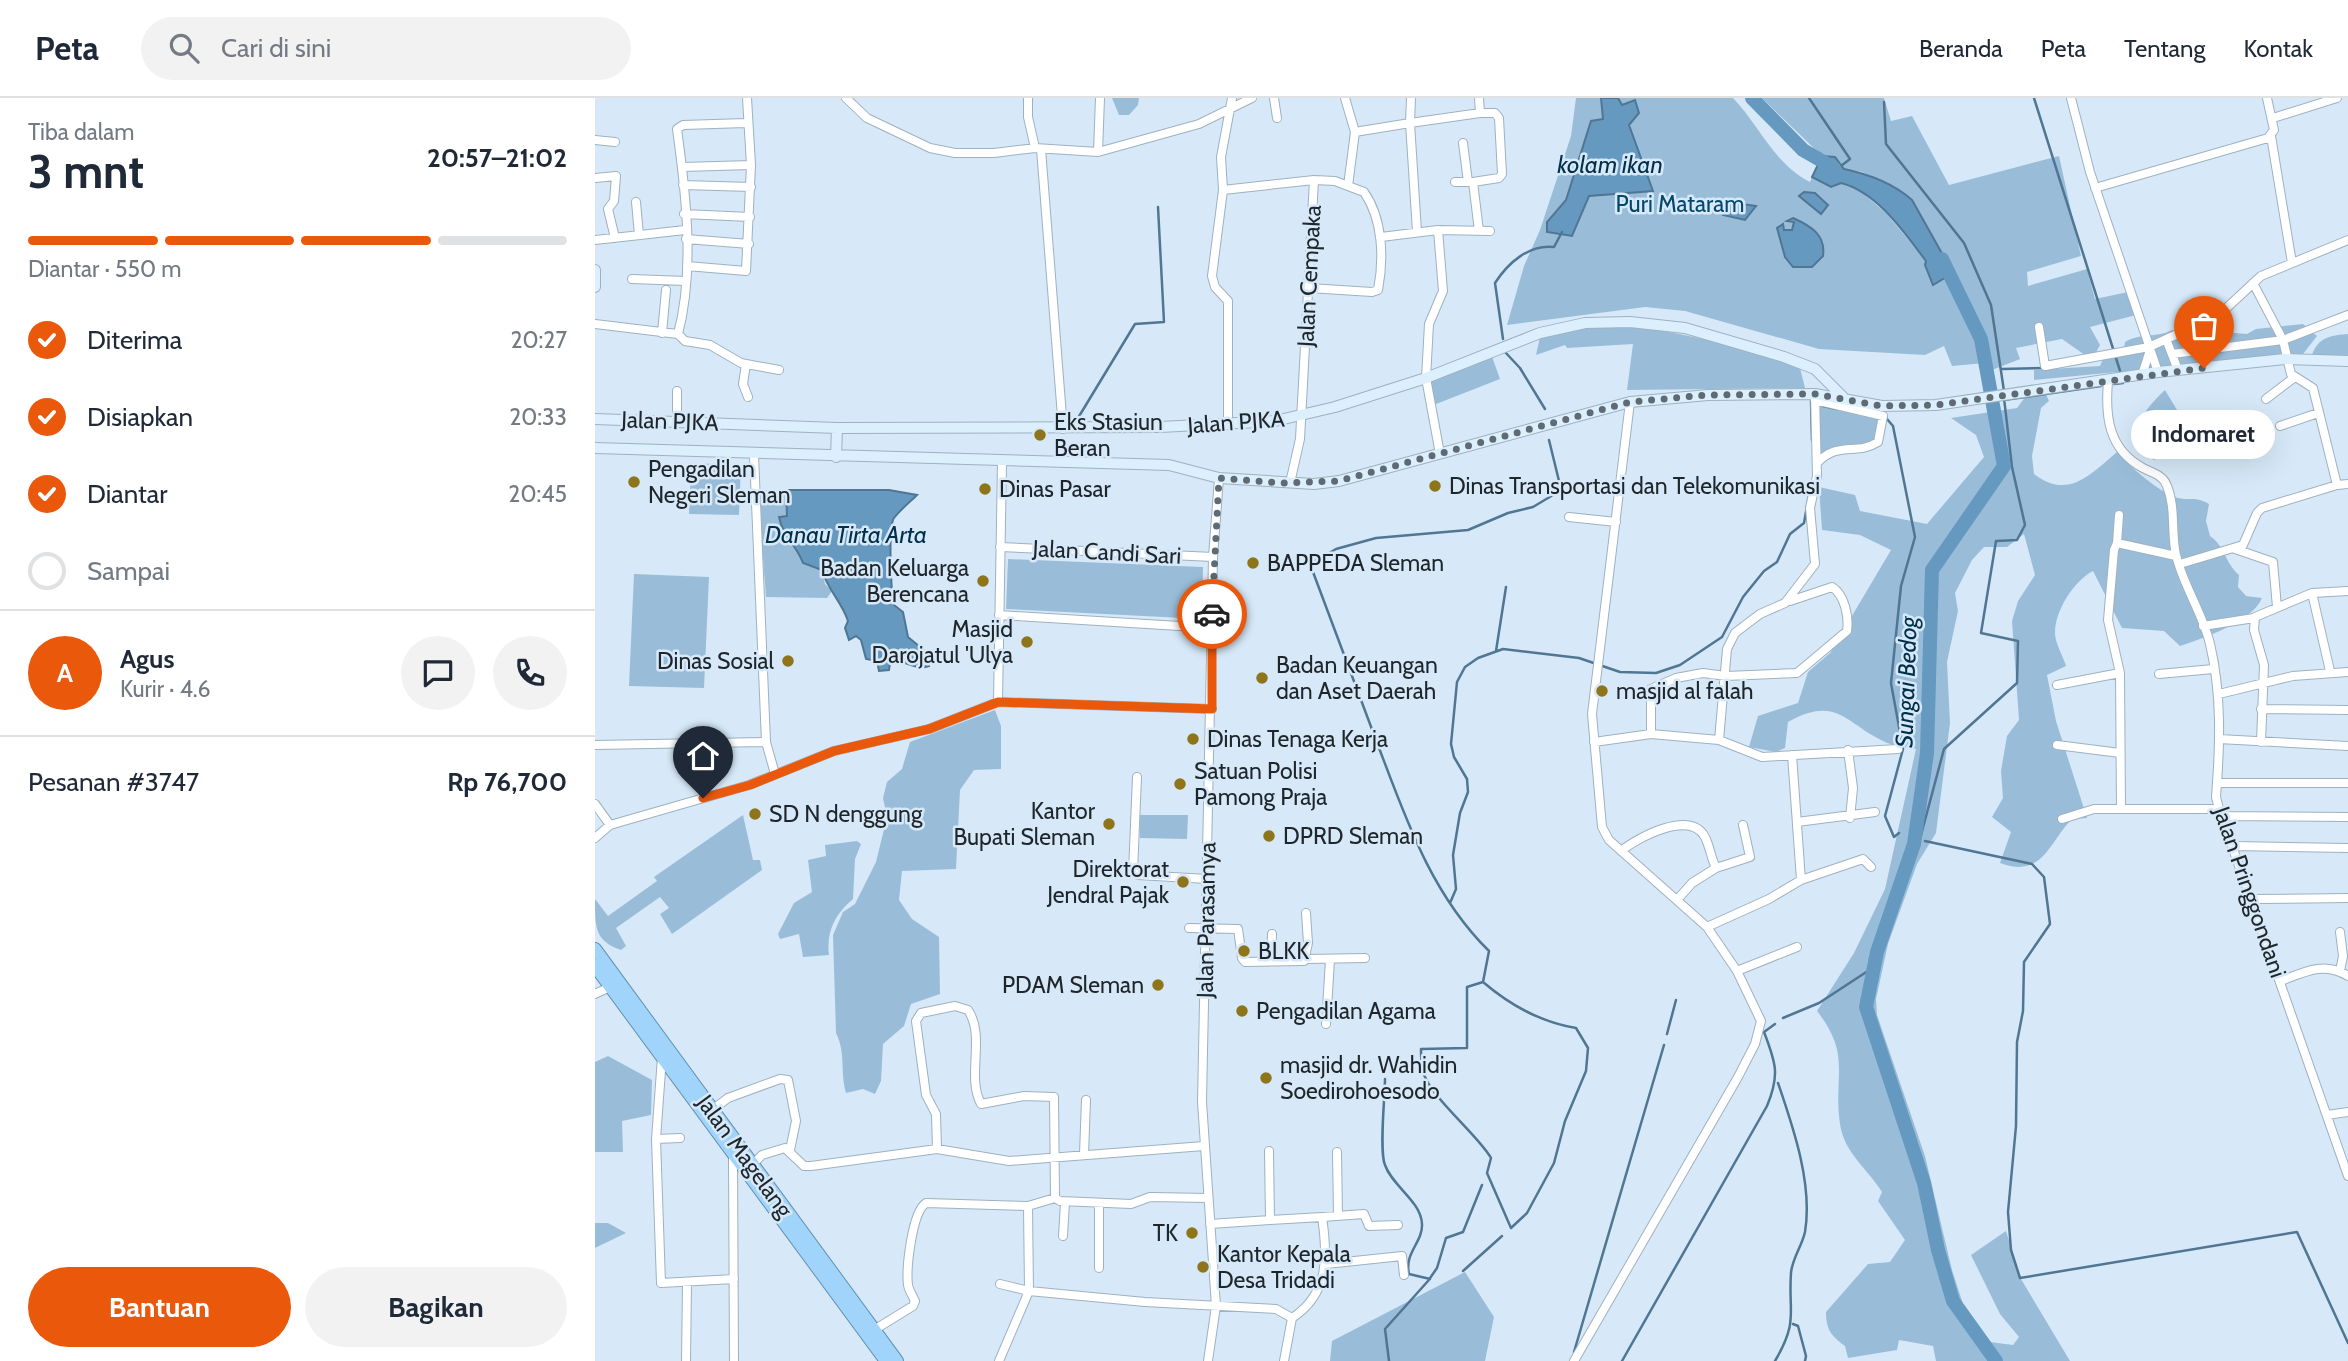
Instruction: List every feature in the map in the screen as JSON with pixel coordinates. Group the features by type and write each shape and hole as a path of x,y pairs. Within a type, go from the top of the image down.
{"highway":[{"name":"Jalan Magelang","path":"595,948 751,1166 897,1361"},
{"name":"Jalan Magelang","path":"595,966 733,1157 886,1361"}],"main road":[{"path":"595,270 595,286"},
{"name":"Jalan PJKA","path":"595,419 837,428 1063,429 1229,425 1300,416 1426,378 1540,333 1585,324 1630,322 1685,328 1784,357 1815,369 1843,397"},
{"path":"595,448 1169,466 1219,478 1290,483 1339,481 1630,402 1707,395 1843,397 1882,406 1936,405 2158,372 2285,359 2348,361"},
{"path":"836,457 837,428"}],"street":[{"path":"687,266 744,273 749,244 751,187 746,123 747,98"},
{"path":"846,98 867,118 930,148 955,153 994,153 1038,148 1098,152 1175,132 1216,118 1252,98"},
{"path":"1028,98 1028,117 1038,148 1063,429"},
{"path":"1098,152 1100,98"},
{"path":"1229,425 1228,301 1215,287 1212,276 1223,190 1221,157 1232,98"},
{"path":"1275,98 1277,118"},
{"path":"1345,98 1355,132 1495,113 1499,118 1502,174 1499,178 1455,182"},
{"path":"1411,98 1410,123 1417,232"},
{"path":"1479,98 1481,113"},
{"path":"2071,98 2095,188 2158,372"},
{"path":"2267,98 2273,118 2274,130 2271,136 2292,263"},
{"path":"2297,98 2300,109"},
{"path":"2273,118 2337,98"},
{"path":"678,334 685,300 687,266 679,126 746,123"},
{"name":"Jalan Cempaka","path":"1290,483 1298,448 1314,180 1348,186 1355,132"},
{"path":"2095,188 2271,136"},
{"path":"595,140 615,142"},
{"path":"1463,143 1479,231"},
{"path":"682,167 751,165"},
{"path":"595,178 616,176 614,201 608,209 615,238"},
{"path":"1223,190 1314,180"},
{"path":"683,185 751,187"},
{"path":"1309,288 1377,291 1381,237 1371,201 1364,192 1348,186"},
{"path":"636,202 639,235"},
{"path":"684,214 750,217"},
{"path":"1438,230 1443,291 1429,324 1426,378 1440,454"},
{"path":"1381,237 1438,230 1490,232"},
{"path":"595,240 685,234 749,244"},
{"path":"2039,327 2045,366 2149,348 2220,315 2261,276 2348,240"},
{"path":"632,279 685,281"},
{"path":"2253,283 2283,340 2285,359 2295,377 2313,388 2337,485"},
{"path":"663,333 666,290"},
{"path":"2172,354 2283,340 2348,316"},
{"path":"595,324 678,334 685,341 710,345 746,364 779,370"},
{"path":"2167,339 2178,370"},
{"path":"2142,375 2149,348"},
{"path":"746,364 743,384 748,397"},
{"path":"2266,399 2295,377"},
{"name":"Jalan Pringgondani","path":"2108,381 2107,422 2116,442 2126,456 2159,475 2167,484 2178,560 2210,644 2219,694 2217,783 2221,813 2235,846 2348,1175"},
{"path":"677,391 677,420"},
{"path":"1785,603 1815,565 1815,535 1810,508 1817,484 1815,397 1883,416 1878,442 1866,447 1837,448 1828,452 1817,463"},
{"path":"1574,1361 1755,1044 1761,1021 1737,971 1707,927 1621,851 1602,827 1594,742 1595,689 1630,402"},
{"path":"2280,426 2318,413"},
{"path":"754,454 766,742 775,775"},
{"path":"998,702 1002,462"},
{"name":"Jalan Parasamya","path":"1207,1361 1216,1306 1202,1102 1213,557 1219,478"},
{"path":"2117,543 2178,560 2235,549 2248,538 2253,521 2262,508 2348,484"},
{"path":"2119,515 2109,588 2108,620 2120,673 2121,809"},
{"path":"1569,517 1616,522"},
{"name":"Jalan Candi Sari","path":"1000,547 1213,557"},
{"path":"2235,549 2273,562 2277,607"},
{"path":"1651,734 1651,689 1657,684 1703,673 1726,676 1802,671 1847,631 1848,622 1842,596 1832,587 1759,614 1735,632 1727,649 1726,676 1719,740"},
{"path":"2203,626 2254,618 2312,593 2348,591"},
{"path":"2312,593 2330,671"},
{"path":"999,615 1212,628"},
{"path":"2254,618 2254,630 2264,665 2260,709 2261,742"},
{"path":"2159,674 2213,668"},
{"path":"2219,694 2263,682 2330,671 2348,672"},
{"path":"2057,685 2120,673"},
{"path":"595,838 610,825 775,775 834,751 929,729 998,702 1212,709"},
{"path":"2260,709 2348,709"},
{"path":"1594,742 1651,734 1719,740 1762,757 1898,748"},
{"path":"2219,739 2348,746"},
{"path":"595,745 766,742"},
{"path":"2057,745 2120,752"},
{"path":"1848,750 1853,788 1850,817"},
{"path":"1792,755 1801,880"},
{"path":"1137,777 1133,872 1138,875 1207,879"},
{"path":"2217,783 2348,783"},
{"path":"595,804 610,825"},
{"path":"2062,819 2094,809 2348,817"},
{"path":"1797,822 1875,813"},
{"path":"1677,900 1692,883 1716,868 1750,857 1743,825"},
{"path":"1621,851 1649,832 1691,828 1704,836 1716,868"},
{"path":"2235,846 2348,848"},
{"path":"1707,927 1762,903 1801,880 1863,859 1871,867"},
{"path":"2253,899 2348,898"},
{"path":"1306,913 1307,959"},
{"path":"1189,928 1238,929 1243,961 1364,958"},
{"path":"2281,981 2318,968 2344,973 2346,956 2340,932"},
{"path":"1271,961 1272,934"},
{"path":"1737,971 1797,947"},
{"path":"1326,1024 1330,960"},
{"path":"595,994 610,987"},
{"path":"937,1149 936,1114 926,1095 916,1021 921,1013 955,1006 968,1010 976,1028 981,1104 1024,1096 1055,1097 1055,1198"},
{"path":"662,1057 656,1139 661,1283 687,1284 734,1279"},
{"path":"712,1110 728,1098 773,1081 788,1080 796,1121 790,1150 798,1162 811,1166 937,1149 1009,1161 1204,1146"},
{"path":"1084,1154 1086,1100"},
{"path":"2327,1115 2348,1112"},
{"path":"656,1139 680,1138"},
{"path":"751,1166 770,1152 790,1150"},
{"path":"1269,1151 1270,1220"},
{"path":"1337,1153 1338,1216"},
{"path":"733,1157 734,1361"},
{"path":"874,1330 905,1312 915,1301 908,1287 909,1265 916,1215 922,1205 1028,1206 1055,1198 1065,1202 1131,1205 1150,1197 1208,1198"},
{"path":"1063,1236 1065,1202"},
{"path":"1099,1203 1099,1268"},
{"path":"999,1361 1030,1290 1028,1206"},
{"path":"1210,1224 1364,1214 1369,1226 1398,1225"},
{"path":"1283,1361 1291,1318 1318,1294 1326,1264 1322,1217"},
{"path":"1326,1264 1402,1256 1404,1275"},
{"path":"1000,1283 1030,1290 1276,1310 1291,1318"},
{"path":"686,1361 687,1284"}],"green space":[{"path":"1112,98 1139,98 1138,105 1129,115 1119,115"},
{"name":"Puri Mataram","path":"1576,98 1733,98 1777,155 1798,175 1810,182 1812,177 1831,187 1841,183 1856,187 1887,214 1926,261 1933,284 1953,272 1903,192 1862,172 1844,169 1835,157 1822,156 1762,98 1884,98 1891,121 1912,116 1949,185 2059,156 2081,256 2027,272 2028,286 2087,269 2095,299 2128,292 2136,315 2090,327 2100,345 2092,360 2062,339 2016,348 2020,359 1987,372 1985,363 1952,366 1944,346 1925,355 1819,349 1685,311 1645,307 1507,325 1524,266 1540,230 1571,136"},
{"path":"2303,324 2317,336 2303,354 2034,380 2034,370 2100,366 2103,359 2123,355 2125,342 2136,337 2172,330 2185,337 2200,338 2223,332 2247,334 2256,329"},
{"path":"1619,326 1707,340 1792,365 1800,368 1805,388 1627,390 1633,344 1567,348 1565,345 1536,355 1540,337 1581,329"},
{"path":"2348,334 2348,357 2312,355 2322,341 2331,336"},
{"path":"1490,351 1500,379 1431,406 1426,378"},
{"path":"2165,390 2183,420 2179,425 2188,436 2154,460 2136,447 2137,431 2148,409"},
{"path":"2046,394 2049,401 2041,408 2032,456 2034,474 2058,485 2068,485 2088,476 2117,452 2163,491 2178,498 2196,499 2209,504 2206,521 2210,536 2239,575 2238,587 2246,596 2262,598 2257,607 2238,622 2180,646 2164,631 2122,628 2093,571 2079,582 2062,606 2056,624 2056,641 2066,666 2047,675 2056,721 2087,818 2072,819 2036,862 2014,867 2000,863 2011,832 1992,817 2003,798 2001,771 2007,736 2019,720 2012,621 2018,601 2035,575 2024,534 2007,547 1984,547 1972,560 1955,593 1958,611 1947,662 1950,723 1936,833 1917,864 1888,944 1876,999 1877,1015 1925,1156 1952,1270 1964,1307 1990,1342 2013,1345 2019,1337 2000,1314 1971,1255 2006,1231 2021,1279 2070,1361 1936,1361 1933,1346 1899,1340 1897,1350 1848,1358 1845,1346 1828,1328 1826,1312 1868,1264 1890,1262 1905,1240 1878,1201 1882,1192 1851,1152 1842,1134 1838,1107 1838,1054 1828,1027 1817,1011 1854,953 1885,889 1916,749 1887,743 1830,711 1805,714 1788,722 1785,748 1776,752 1749,747 1758,716 1798,703 1808,672 1830,653 1891,550 1860,535 1822,530 1819,487 1855,495 1860,511 1927,524 1984,457 1976,435 1951,418 2017,408 2026,396"},
{"path":"1815,402 1881,415 1875,443 1837,448 1817,463"},
{"path":"691,463 741,465 739,515 689,514"},
{"path":"758,490 786,490 787,516 779,517 788,541 796,546 803,563 822,570 825,584 832,591 827,598 766,597"},
{"path":"1008,559 1203,567 1202,619 1006,609"},
{"path":"634,574 709,577 704,688 629,686"},
{"path":"995,710 1001,726 1001,769 974,770 960,790 956,869 902,871 899,900 912,919 939,937 940,994 911,1004 904,1026 883,1044 881,1081 875,1094 863,1089 846,1093 841,1048 836,1033 833,935 843,912 855,904 876,862 887,817 883,798 887,782 902,769 910,742"},
{"path":"743,815 753,860 760,860 762,870 672,934 660,914 669,908 660,897 616,928 626,946 621,950 601,938 596,926 595,899 608,916 657,881 654,877"},
{"path":"1140,815 1188,815 1187,839 1140,838"},
{"path":"857,841 861,844 855,859 853,899 833,924 829,955 803,957 799,934 780,939 778,934 794,903 812,892 808,860 826,856 825,845"},
{"path":"608,1056 652,1080 651,1115 622,1121 623,1152 595,1152 595,1062"},
{"path":"595,1223 608,1223 626,1233 595,1248"},
{"path":"1465,1272 1494,1317 1485,1361 1330,1361 1332,1341"}],"water":[{"name":"kolam ikan","path":"1601,98 1618,98 1622,105 1635,100 1639,113 1629,125 1653,191 1589,196 1572,236 1547,232 1547,222 1566,200 1591,121 1603,119"},
{"path":"1822,156 1835,157 1844,169 1880,180 1912,200 1953,273 1933,285 1926,261 1878,204 1854,188 1841,183 1831,187 1812,177"},
{"path":"1804,192 1815,193 1828,205 1821,214 1799,196"},
{"path":"1721,201 1756,206 1745,220 1723,215"},
{"path":"1793,218 1816,232 1822,242 1823,256 1812,267 1793,267 1785,257 1777,228 1783,224 1784,230 1792,230 1794,222 1787,221"},
{"name":"Danau Tirta Arta","path":"786,490 889,490 917,495 896,515 892,524 892,587 894,605 903,612 908,637 925,651 929,666 919,667 895,662 890,663 889,670 879,671 877,661 866,659 861,640 856,636 849,640 845,628 848,621 822,570 803,563 781,524 779,517 787,516"}],"waterway":[{"name":"Sungai Bedog","path":"1752,98 1803,150 1834,168"},
{"path":"1809,98 1850,159 1841,166"},
{"path":"2034,98 2121,374"},
{"path":"1884,102 1886,144 1964,243 1991,305 2004,391"},
{"path":"1078,418 1135,324 1164,322 1158,207"},
{"path":"1503,339 1495,283 1520,256 1536,249 1554,247 1562,232"},
{"name":"Sungai Bedog","path":"1942,259 1981,339 2004,466 1932,570 1927,753 1914,844 1877,952 1866,1007 1924,1183 1938,1250 1953,1301 1996,1361"},
{"path":"1505,352 1520,368 1545,409"},
{"path":"2002,369 2044,368"},
{"path":"2114,384 2123,383"},
{"path":"2004,400 2101,386"},
{"path":"1921,835 1944,749 2017,683 2018,641 1981,633 1996,541 2017,540 2025,525 2012,467 2004,398"},
{"path":"1811,401 1812,440"},
{"path":"1823,406 1837,409"},
{"path":"1887,419 1893,426 1915,537 1901,586 1891,683 1903,749 1885,816 1894,837 1899,833"},
{"path":"1483,982 1467,987 1467,1048 1421,1049 1421,1063 1433,1091 1491,1158 1487,1173 1511,1228 1527,1213 1554,1163 1565,1121 1586,1071 1588,1048 1576,1028 1550,1022 1526,1012 1483,982 1489,951 1451,904 1421,852 1310,564 1336,549 1376,538 1468,530 1508,513 1533,507 1558,492 1559,481 1549,440"},
{"path":"1450,903 1456,889 1453,855 1460,813 1468,792 1467,779 1454,757 1451,744 1457,682 1465,667 1478,658 1503,649 1579,658 1620,672 1656,673 1680,665 1722,637 1743,597 1764,571 1777,562 1790,534 1804,523 1809,495"},
{"path":"1496,651 1506,587"},
{"path":"1925,841 2032,864 2044,877 2050,924 2024,962 2023,1011 2017,1042 2016,1126 2008,1212 2011,1250 2020,1278 2297,1232 2348,1343"},
{"path":"1783,1018 1819,1003 1874,967"},
{"path":"1667,1034 1676,1000"},
{"path":"1622,1361 1767,1106 1774,1086 1775,1069 1764,1032 1775,1024"},
{"path":"1574,1352 1664,1045"},
{"path":"1385,1079 1383,1158 1389,1173 1417,1208 1422,1224 1420,1236 1409,1260 1409,1274 1430,1279"},
{"path":"1775,1361 1790,1326 1792,1268 1804,1237 1807,1214 1800,1156 1778,1083"},
{"path":"1389,1361 1385,1329 1437,1268 1446,1238 1463,1232 1482,1185"},
{"path":"1463,1271 1502,1236"},
{"path":"1793,1324 1798,1326 1805,1361"}],"way so far":[{"path":"1212,614 1219,478 1314,484 1339,481 1630,402 1707,395 1815,394 1882,406 1936,405 2158,372 2204,368"}],"place":[{"name":"Indomaret","path":"2204,368"},
{"name":"Eks Stasiun Beran","path":"1040,435"},
{"name":"Pengadilan Negeri Sleman","path":"634,482"},
{"name":"Dinas Transportasi dan Telekomunikasi","path":"1435,486"},
{"name":"Dinas Pasar","path":"985,489"},
{"name":"BAPPEDA Sleman","path":"1253,563"},
{"name":"Badan Keluarga Berencana","path":"983,581"},
{"name":"Masjid Darojatul 'Ulya","path":"1027,642"},
{"name":"Dinas Sosial","path":"788,661"},
{"name":"Badan Keuangan dan Aset Daerah","path":"1262,678"},
{"name":"masjid al falah","path":"1602,691"},
{"name":"Dinas Tenaga Kerja","path":"1193,739"},
{"name":"Satuan Polisi Pamong Praja","path":"1180,784"},
{"name":"SD N denggung","path":"755,814"},
{"name":"Kantor Bupati Sleman","path":"1109,824"},
{"name":"DPRD Sleman","path":"1269,836"},
{"name":"Direktorat Jendral Pajak","path":"1183,882"},
{"name":"BLKK","path":"1244,951"},
{"name":"PDAM Sleman","path":"1158,985"},
{"name":"Pengadilan Agama","path":"1242,1011"},
{"name":"masjid dr. Wahidin Soedirohoesodo","path":"1266,1078"},
{"name":"TK","path":"1192,1233"},
{"name":"Kantor Kepala Desa Tridadi","path":"1203,1267"}],"route":[{"path":"703,798 750,785 834,751 929,729 998,702 1212,709 1212,614"}]}
